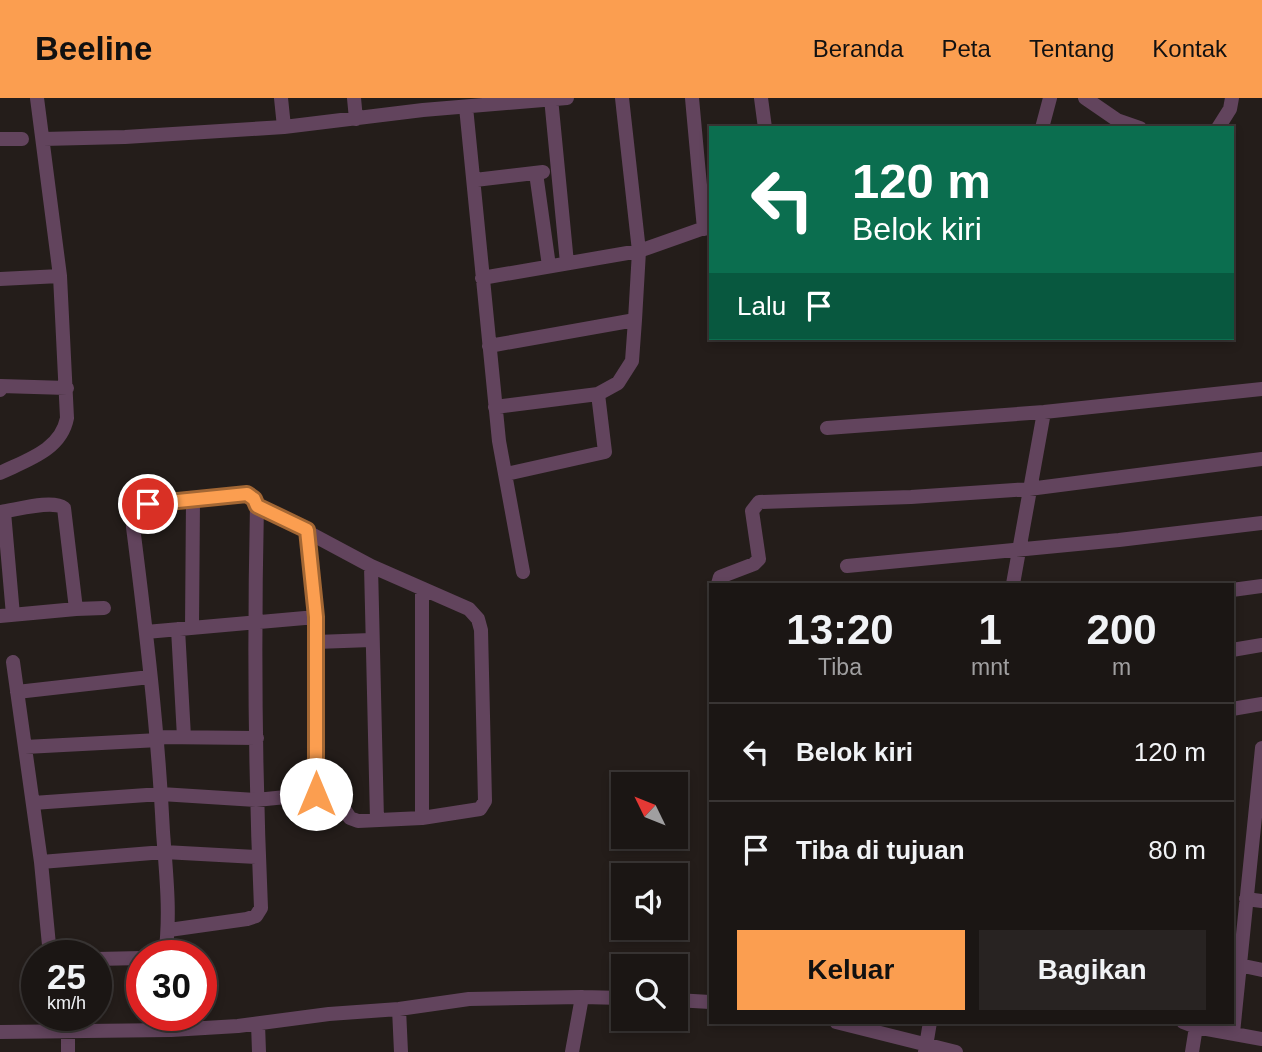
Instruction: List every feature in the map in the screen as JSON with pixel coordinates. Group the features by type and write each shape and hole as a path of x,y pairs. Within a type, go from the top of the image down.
{"street":[{"path":"0,473 55,444 65,432 68,418 60,276 37,98"},
{"path":"281,98 284,127"},
{"path":"354,98 356,119"},
{"path":"43,139 284,127 356,119 423,104 466,107 484,102 567,98"},
{"path":"495,407 598,394 618,383 632,361 639,251 622,98"},
{"path":"482,278 639,251 707,227 692,98"},
{"path":"761,98 765,126"},
{"path":"1043,126 1050,98"},
{"path":"1085,98 1117,120 1134,126"},
{"path":"1220,126 1230,109 1232,98"},
{"path":"551,99 567,263"},
{"path":"466,107 495,407 523,572"},
{"path":"0,139 22,139"},
{"path":"475,180 557,169"},
{"path":"536,173 549,266"},
{"path":"0,279 60,276"},
{"path":"489,345 635,320"},
{"path":"0,387 67,388"},
{"path":"827,428 1044,412 1262,388"},
{"path":"506,474 605,452 598,394"},
{"path":"1013,583 1044,412"},
{"path":"718,583 720,577 754,564 759,559 752,511 759,502 1029,489 1262,459"},
{"path":"167,940 158,738 133,527 137,513 148,504 247,494 254,499 257,506 256,800 261,908 256,916 169,930"},
{"path":"184,737 185,629 193,499"},
{"path":"76,608 67,515 64,508 59,504 50,504 2,512 7,616 76,608 104,608"},
{"path":"33,803 161,794 256,800 316,794 340,803 350,818 358,821 422,818 481,809 485,801 481,630 478,619 469,609 371,566 257,506"},
{"path":"847,566 1262,523"},
{"path":"307,530 316,617 316,794"},
{"path":"371,566 377,820"},
{"path":"1234,590 1262,586"},
{"path":"422,589 422,818"},
{"path":"146,632 316,617"},
{"path":"316,642 372,640"},
{"path":"1234,650 1262,645"},
{"path":"13,662 41,862 49,940"},
{"path":"17,692 150,677"},
{"path":"1234,709 1262,704"},
{"path":"25,747 158,738 257,738"},
{"path":"1234,1022 1246,898 1255,872 1262,748"},
{"path":"41,862 164,852 258,857"},
{"path":"1246,898 1262,901"},
{"path":"1239,965 1262,970"},
{"path":"572,1052 582,997"},
{"path":"217,1027 399,1009 469,999 611,998"},
{"path":"688,1001 709,1002"},
{"path":"399,1009 401,1052"},
{"path":"258,1024 259,1052"},
{"path":"843,1024 926,1048 956,1052"},
{"path":"926,1048 930,1024"},
{"path":"1233,1033 1234,1024"},
{"path":"1192,1052 1189,1025 1262,1039"},
{"path":"0,1032 68,1031 68,1052"}],"route":[{"path":"148,504 247,494 254,499 257,506 307,530 316,617 316,794"}]}
